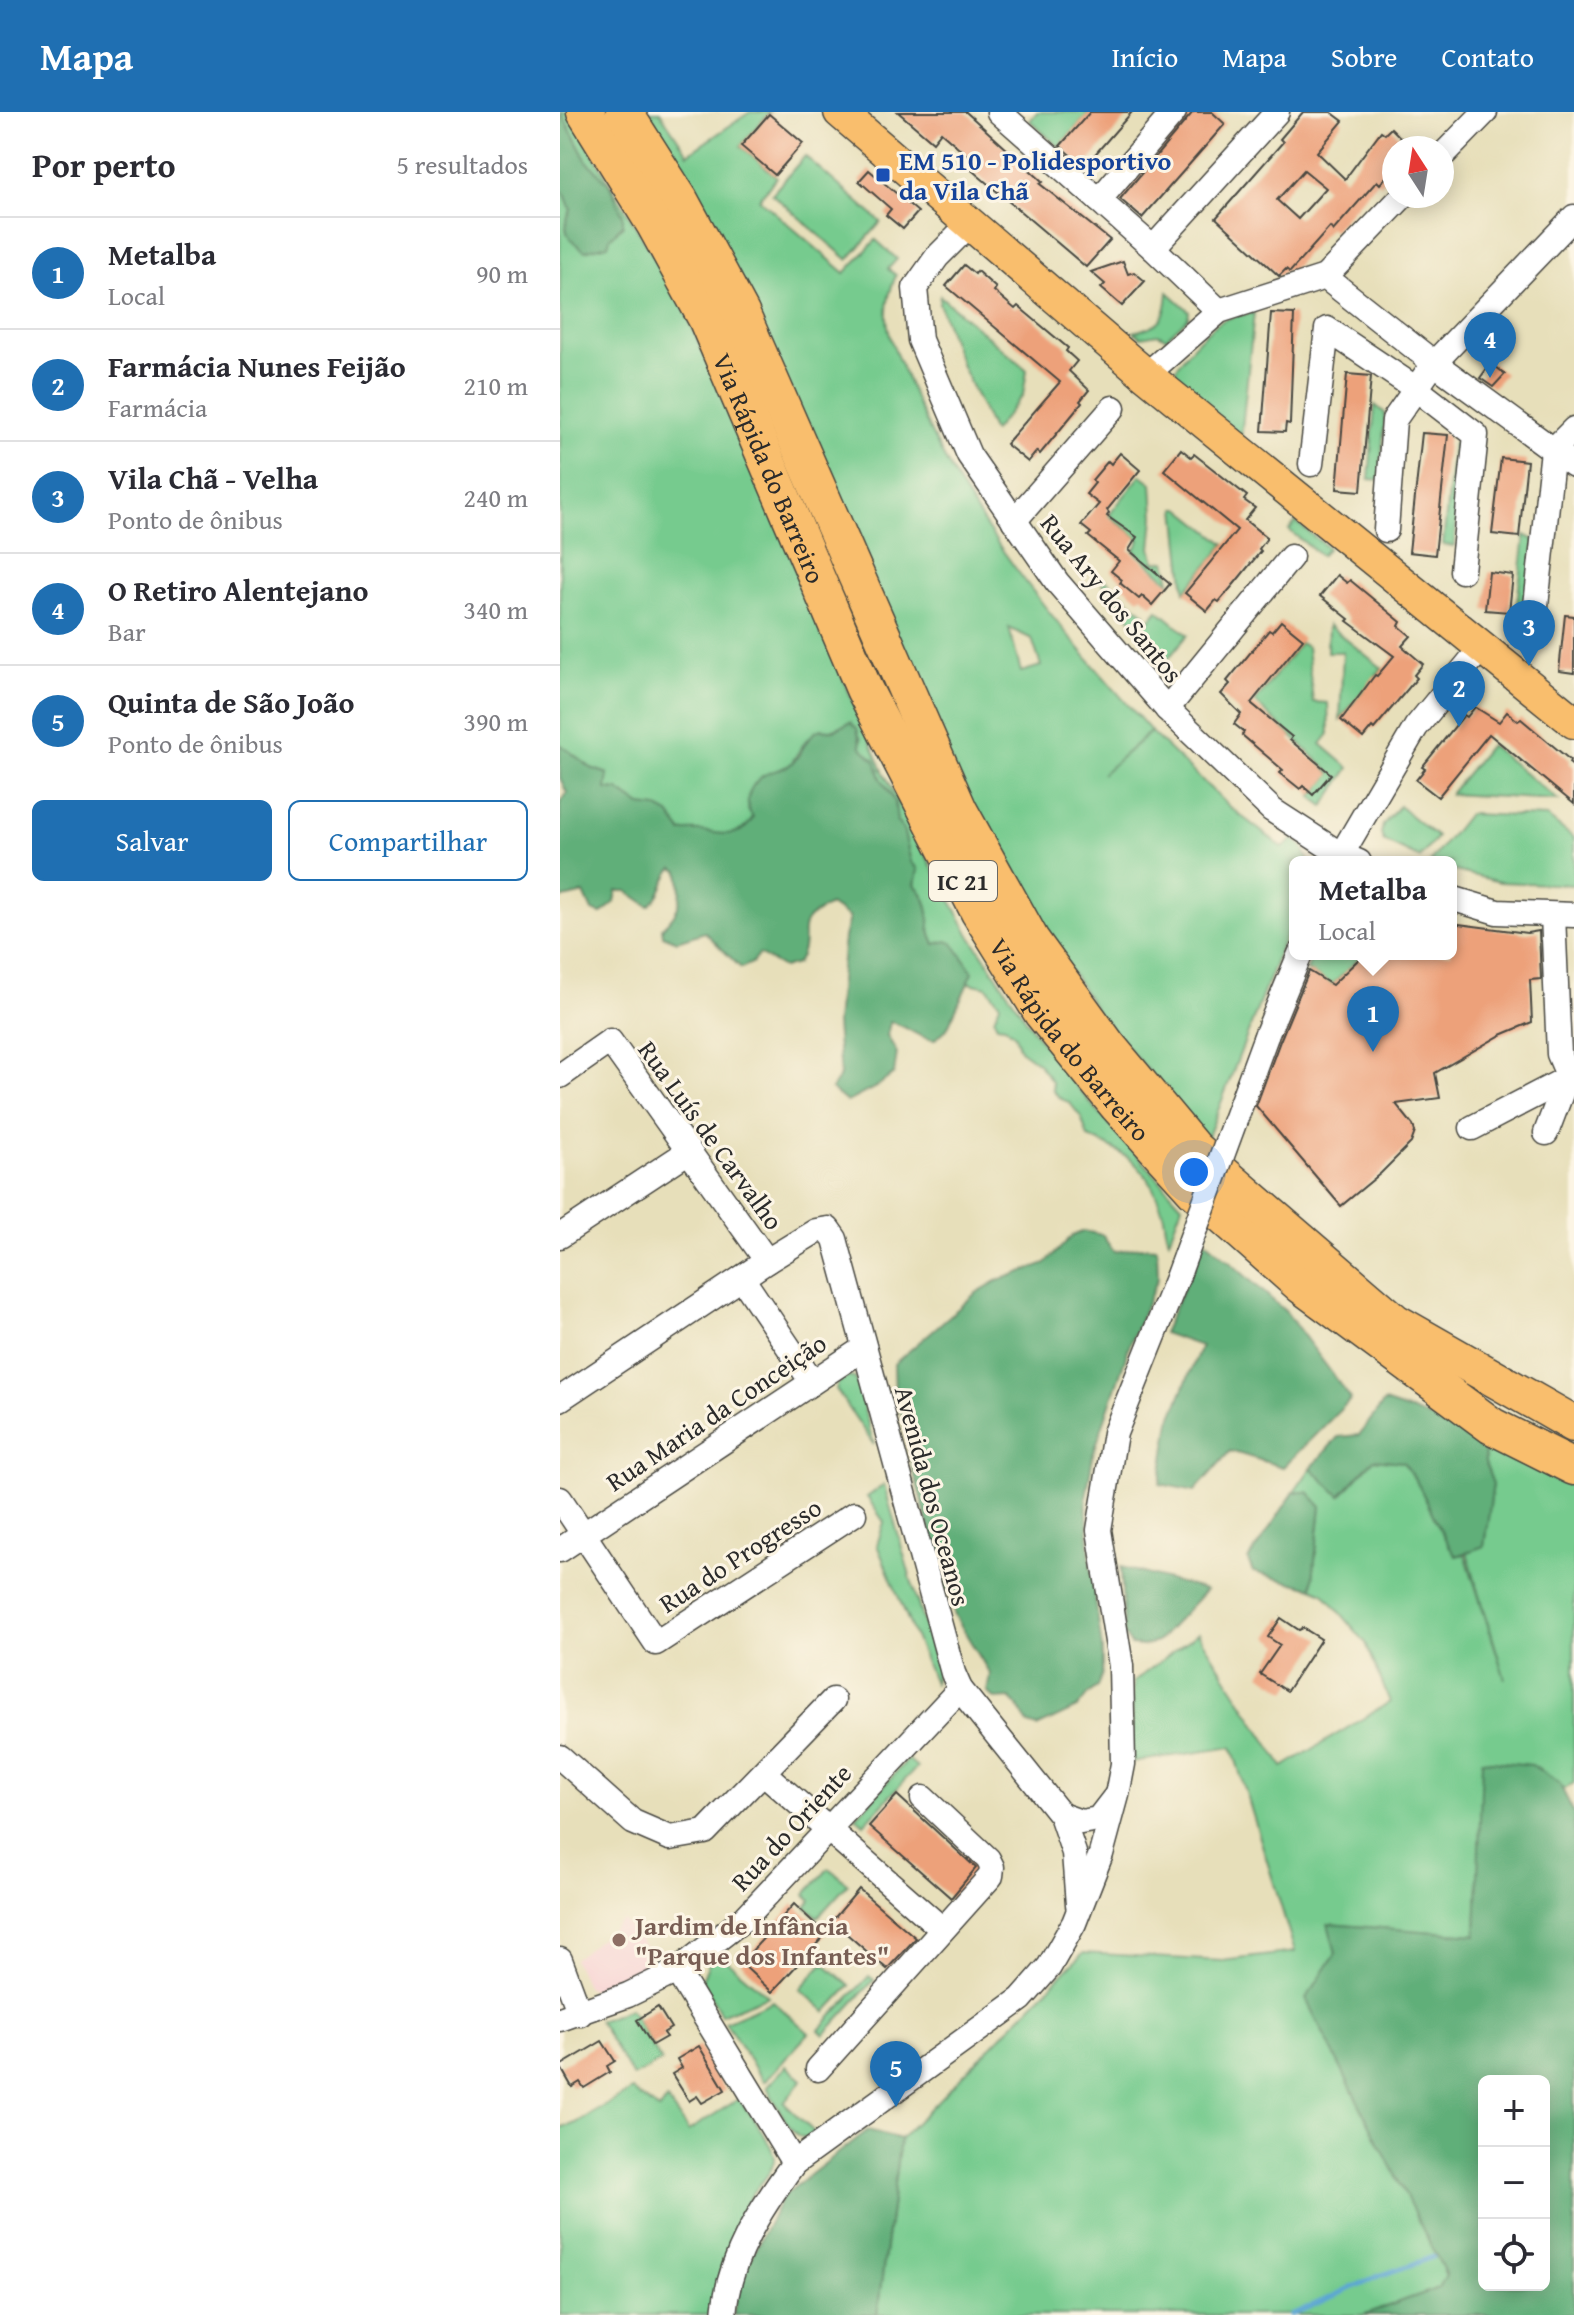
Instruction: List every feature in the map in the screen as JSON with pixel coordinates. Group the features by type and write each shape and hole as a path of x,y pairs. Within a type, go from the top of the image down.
{"highway":[{"name":"Via Rápida do Barreiro","path":"585,112 655,225 706,318 864,689 979,912 1042,1013 1117,1105 1194,1190 1301,1285 1492,1426 1574,1467"},
{"name":"Via Rápida do Barreiro","path":"624,112 680,200 741,313 959,810 1031,940 1108,1046 1194,1149 1395,1322 1574,1424"}],"main road":[{"path":"840,112 1146,375 1574,722"}],"street":[{"path":"999,112 1153,248 1219,311"},
{"path":"1099,200 1174,112"},
{"path":"1153,248 1277,112"},
{"path":"1454,144 1485,112"},
{"path":"1146,375 1219,311 1325,277 1391,208"},
{"path":"1386,530 1394,420 1434,363 1574,217"},
{"name":"Rua Ary dos Santos","path":"970,224 937,257 915,288 920,340 969,455 1057,582 1167,709 1272,810 1341,856"},
{"path":"1325,277 1434,363 1574,465"},
{"path":"1311,464 1327,329 1415,388 1476,435 1462,571"},
{"path":"1014,521 1113,408"},
{"path":"1533,633 1553,450 1574,429"},
{"path":"1167,709 1291,557"},
{"path":"1347,856 1416,727 1482,647"},
{"path":"1457,900 1497,912 1564,915 1559,1054 1568,1075 1546,1133"},
{"path":"724,2315 725,2297 733,2269 769,2197 794,2163 1021,1999 1049,1967 1078,1912 1101,1854 1123,1764 1121,1666 1099,1530 1115,1433 1298,960"},
{"name":"Rua Luís de Carvalho","path":"560,1076 610,1041 767,1261"},
{"path":"1472,1128 1566,1079"},
{"path":"560,1236 689,1151"},
{"name":"Avenida dos Oceanos","path":"767,1261 816,1231 828,1229 835,1239 945,1645 960,1689 1061,1815 1074,1853 1078,1912"},
{"path":"560,1399 767,1261"},
{"path":"742,1278 812,1382"},
{"name":"Rua Maria da Conceição","path":"560,1550 864,1348"},
{"path":"560,1499 584,1534"},
{"name":"Rua do Progresso","path":"584,1534 656,1643 854,1514"},
{"name":"Rua do Oriente","path":"570,2017 628,1995 677,1971 745,1918 960,1689"},
{"path":"560,1757 633,1822 670,1838 705,1832 833,1700"},
{"path":"764,1773 942,1929"},
{"path":"1061,1815 1081,1822 1098,1819 1117,1795"},
{"path":"818,2069 991,1876 992,1867 988,1859 923,1798"},
{"path":"560,1960 570,2017"},
{"path":"677,1971 794,2163"}],"shaded area":[{"name":"Jardim de Infância \"Parque dos Infantes\"","path":"623,1920 658,1963 606,1990 587,1988 574,1959"}],"green space":[{"path":"561,112 568,112 684,308 883,771 932,867 971,937 1037,1036 1085,1097 1182,1205 1169,1240 1156,1195 1143,1172 1115,1149 1088,1137 1081,1117 1069,1102 1053,1091 1052,1082 1038,1063 1020,1050 1015,1035 1005,1026 997,1025 994,1019 1000,1004 987,987 969,983 962,955 945,945 935,944 926,901 915,885 918,869 911,862 891,794 880,778 879,769 860,747 861,739 851,722 831,730 821,729 806,740 790,765 762,776 748,810 753,818 739,831 721,835 682,832 669,814 641,806 618,790 605,789 608,774 591,768 560,744 560,189 571,210 610,238 623,225 623,215 609,184 586,160"},
{"path":"561,112 586,160 609,184 623,215 623,225 610,238 608,245 585,251 574,242 566,229 571,210 560,189"},
{"path":"642,112 660,112 688,154 750,112 770,112 741,146 777,177 759,199 845,273 876,240 897,259 888,269 896,275 888,301 888,326 896,352 932,434 985,525 1016,568 1151,731 1102,774 1151,732 1231,808 1283,848 1293,839 1303,847 1307,856 1289,856 1289,927 1207,1139 1100,1016 992,849","holes":["1009,628 1032,639 1041,666 1021,672"]},
{"path":"1037,112 1090,112 1059,147 1030,121"},
{"path":"805,156 881,222 848,260 772,194"},
{"path":"1168,292 1189,311 1188,318 1166,338 1158,334 1141,337 1134,332 1160,320 1166,309"},
{"path":"940,296 1027,370 1023,395 993,432 960,362 939,303"},
{"path":"1254,313 1241,438 1173,379 1185,356 1216,325 1229,318"},
{"path":"1375,405 1385,413 1380,480 1369,479"},
{"path":"1453,443 1464,444 1454,546 1443,545"},
{"path":"1141,475 1152,483 1154,517 1151,548 1155,562 1166,561 1170,582 1134,551 1140,540 1109,515"},
{"path":"1176,508 1225,544 1185,592"},
{"path":"1296,522 1328,548 1321,556 1289,530"},
{"path":"1525,535 1535,540 1527,614 1516,612"},
{"path":"1106,580 1145,614 1136,625 1102,583"},
{"path":"1158,610 1188,635 1167,660 1150,646 1141,630"},
{"path":"1328,625 1382,668 1340,720 1343,652 1327,652"},
{"path":"1300,643 1307,647 1313,702 1328,703 1329,734 1321,744 1349,768 1324,806 1312,797 1331,773 1255,702"},
{"path":"850,722 857,728 861,747 875,760 895,802 897,822 903,829 911,862 918,869 915,885 926,901 931,936 935,944 953,943 973,972 947,1029 934,1040 890,1022 887,1035 897,1053 894,1074 847,1102 831,1089 840,1076 836,1023 844,937 849,918 830,905 809,919 805,924 804,944 797,964 783,968 759,954 752,963 741,968 705,932 677,941 663,935 662,928 674,915 681,896 679,871 673,868 657,898 649,906 627,891 617,891 615,902 601,914 592,911 584,893 560,899 560,804 567,793 560,778 560,744 591,768 608,774 606,789 618,790 641,806 658,808 669,814 682,832 730,834 739,832 753,818 748,801 751,789 759,779 792,763 815,732 835,729"},
{"path":"1490,745 1558,800 1450,794"},
{"path":"1399,806 1437,837 1422,856 1416,856 1384,841 1381,834 1383,825"},
{"path":"1468,814 1547,817 1574,838 1574,885 1500,882 1457,871 1457,856 1435,856"},
{"path":"1311,960 1358,960 1332,985 1307,970"},
{"path":"1084,1231 1102,1235 1114,1252 1140,1247 1157,1248 1158,1278 1131,1341 1093,1455 1086,1497 1102,1674 1097,1687 1077,1708 1037,1727 1028,1724 1010,1698 995,1699 987,1692 990,1674 954,1614 954,1600 946,1587 947,1566 931,1535 895,1394 894,1364 976,1293 997,1281 1046,1263 1072,1236"},
{"path":"1205,1240 1286,1312 1351,1399 1283,1467 1230,1451 1195,1491 1160,1484 1170,1421 1201,1346 1163,1333"},
{"path":"848,1377 855,1378 857,1383 874,1445 836,1389 838,1383"},
{"path":"1384,1402 1483,1436 1485,1463 1493,1484 1484,1546 1456,1556 1403,1462 1374,1459 1340,1496 1311,1468 1338,1437 1359,1435"},
{"path":"1483,1436 1574,1482 1574,1783 1562,1790 1559,1783 1483,1761 1476,1935 1329,1924 1336,1953 1307,1999 1446,2275 1439,2288 1363,2315 877,2315 900,2139 1083,1953 1222,1961 1295,1952 1232,1747 1132,1762 1133,1682 1198,1633 1283,1767 1390,1702 1366,1643 1324,1593 1312,1588 1321,1506 1308,1492 1294,1492 1311,1468 1341,1496 1374,1459 1403,1462 1456,1556 1465,1554 1505,1679 1467,1552 1484,1545 1493,1484 1485,1463"},
{"path":"884,1485 937,1670 934,1683 877,1545 884,1522 867,1497"},
{"path":"1294,1492 1308,1492 1321,1506 1312,1588 1253,1572 1248,1560"},
{"path":"1121,1567 1206,1590 1157,1642 1131,1645 1124,1634"},
{"path":"908,1759 917,1767 864,1824 856,1817"},
{"path":"1482,1760 1532,1765 1559,1783 1574,1813 1574,2315 1363,2315 1439,2288 1446,2275 1306,1999 1336,1953 1328,1924 1476,1935"},
{"path":"829,1868 848,1884 818,1917 806,1907 811,1900 805,1895"},
{"path":"720,1955 768,1996 721,2015 702,1980 709,1963"},
{"path":"824,1963 850,1986 826,2012 800,1989"},
{"path":"869,1976 874,1980 824,2035 819,2030"},
{"path":"773,2001 809,2033 764,2082 725,2022"},
{"path":"630,2009 661,2061 633,2077 599,2021"},
{"path":"786,2066 802,2080 784,2103 816,2134 806,2137 798,2135 767,2087"},
{"path":"632,2090 659,2110 667,2100 688,2131 739,2099 773,2153 771,2169 751,2196 732,2240 710,2315 560,2315 560,2129"},
{"path":"868,2130 900,2139 877,2315 733,2315 741,2277 782,2197"}],"building":[{"path":"898,112 966,112 1043,182 1040,184 1110,240 1086,267 968,167 974,161 941,132 933,142"},
{"path":"1090,112 1132,112 1084,167 1060,146"},
{"path":"1193,112 1212,112 1225,124 1142,218 1120,199"},
{"path":"1303,112 1331,112 1343,121 1317,152 1345,179 1381,131 1385,134 1391,128 1399,136 1382,136 1382,182 1380,184 1377,181 1333,231 1330,227 1290,272 1286,269 1279,276 1216,218 1283,142 1280,139","holes":["1304,170 1326,188 1298,219 1277,200"]},
{"path":"769,114 803,143 775,175 741,146"},
{"path":"869,170 918,212 903,229 886,215 891,209 859,181"},
{"path":"1123,261 1128,274 1134,272 1145,281 1122,306 1101,288 1105,284 1091,272"},
{"path":"964,265 975,274 977,271 1015,309 1018,306 1068,348 1066,351 1077,361 1069,371 1089,390 1040,454 1037,451 1028,462 1006,444 1060,382 946,286"},
{"path":"1271,313 1294,314 1290,424 1286,423 1285,432 1262,431"},
{"path":"1491,363 1505,374 1493,387 1480,378"},
{"path":"1347,374 1371,376 1361,491 1337,489"},
{"path":"1422,433 1448,435 1435,555 1409,552"},
{"path":"1181,449 1191,457 1194,454 1247,496 1244,500 1255,508 1245,520 1267,538 1259,549 1261,551 1235,583 1207,611 1185,593 1237,530 1164,470"},
{"path":"1120,453 1140,470 1107,510 1107,516 1137,537 1129,550 1170,584 1152,605 1142,596 1139,599 1120,583 1122,580 1111,571 1119,561 1088,536 1091,533 1081,525 1099,504 1086,494 1095,483 1092,480 1108,461 1111,464"},
{"path":"1501,458 1527,461 1519,537 1492,534"},
{"path":"1489,572 1513,575 1509,612 1485,610"},
{"path":"1337,575 1347,583 1350,580 1401,622 1399,626 1411,636 1402,646 1423,664 1414,675 1417,678 1363,738 1341,720 1375,675 1394,656 1347,621 1349,619 1320,596"},
{"path":"1565,615 1574,616 1574,673 1559,671"},
{"path":"1281,621 1303,639 1251,703 1331,774 1313,795 1280,773 1283,770 1242,735 1244,732 1234,724 1241,714 1221,694 1230,684 1227,681 1269,630 1272,632"},
{"path":"1475,707 1499,722 1507,712 1518,721 1521,719 1570,760 1574,767 1574,804 1489,734 1438,797 1416,780 1425,769 1422,767 1464,715 1467,717"},
{"path":"1457,924 1527,933 1539,931 1541,979 1530,980 1532,1022 1501,1035 1435,1073 1440,1098 1396,1104 1413,1125 1415,1132 1411,1143 1341,1206 1256,1106 1309,971 1332,985 1358,960 1457,960"},
{"path":"1281,1618 1321,1639 1287,1691 1260,1674 1280,1645 1268,1637"},
{"path":"897,1795 976,1868 951,1898 869,1826"},
{"path":"859,1889 916,1938 887,1969 832,1921"},
{"path":"794,1904 826,1934 772,1992 741,1963"},
{"path":"658,2007 671,2028 663,2033 666,2037 652,2045 637,2020"},
{"path":"602,2041 615,2061 607,2066 610,2072 584,2088 580,2082 572,2087 560,2066"},
{"path":"699,2046 725,2090 702,2103 697,2096 689,2101 672,2074 682,2068 677,2059"}],"waterway":[{"path":"1291,2315 1376,2277 1433,2257"}],"place":[{"name":"EM 510 - Polidesportivo da Vila Chã","path":"883,175"},
{"name":"O Retiro Alentejano","path":"1490,378"},
{"name":"Vila Chã - Velha","path":"1529,666"},
{"name":"Farmácia Nunes Feijão","path":"1459,727"},
{"name":"Metalba","path":"1373,1052"},
{"name":"Jardim de Infância \"Parque dos Infantes\"","path":"619,1940"},
{"name":"Quinta de São João","path":"896,2107"}]}
